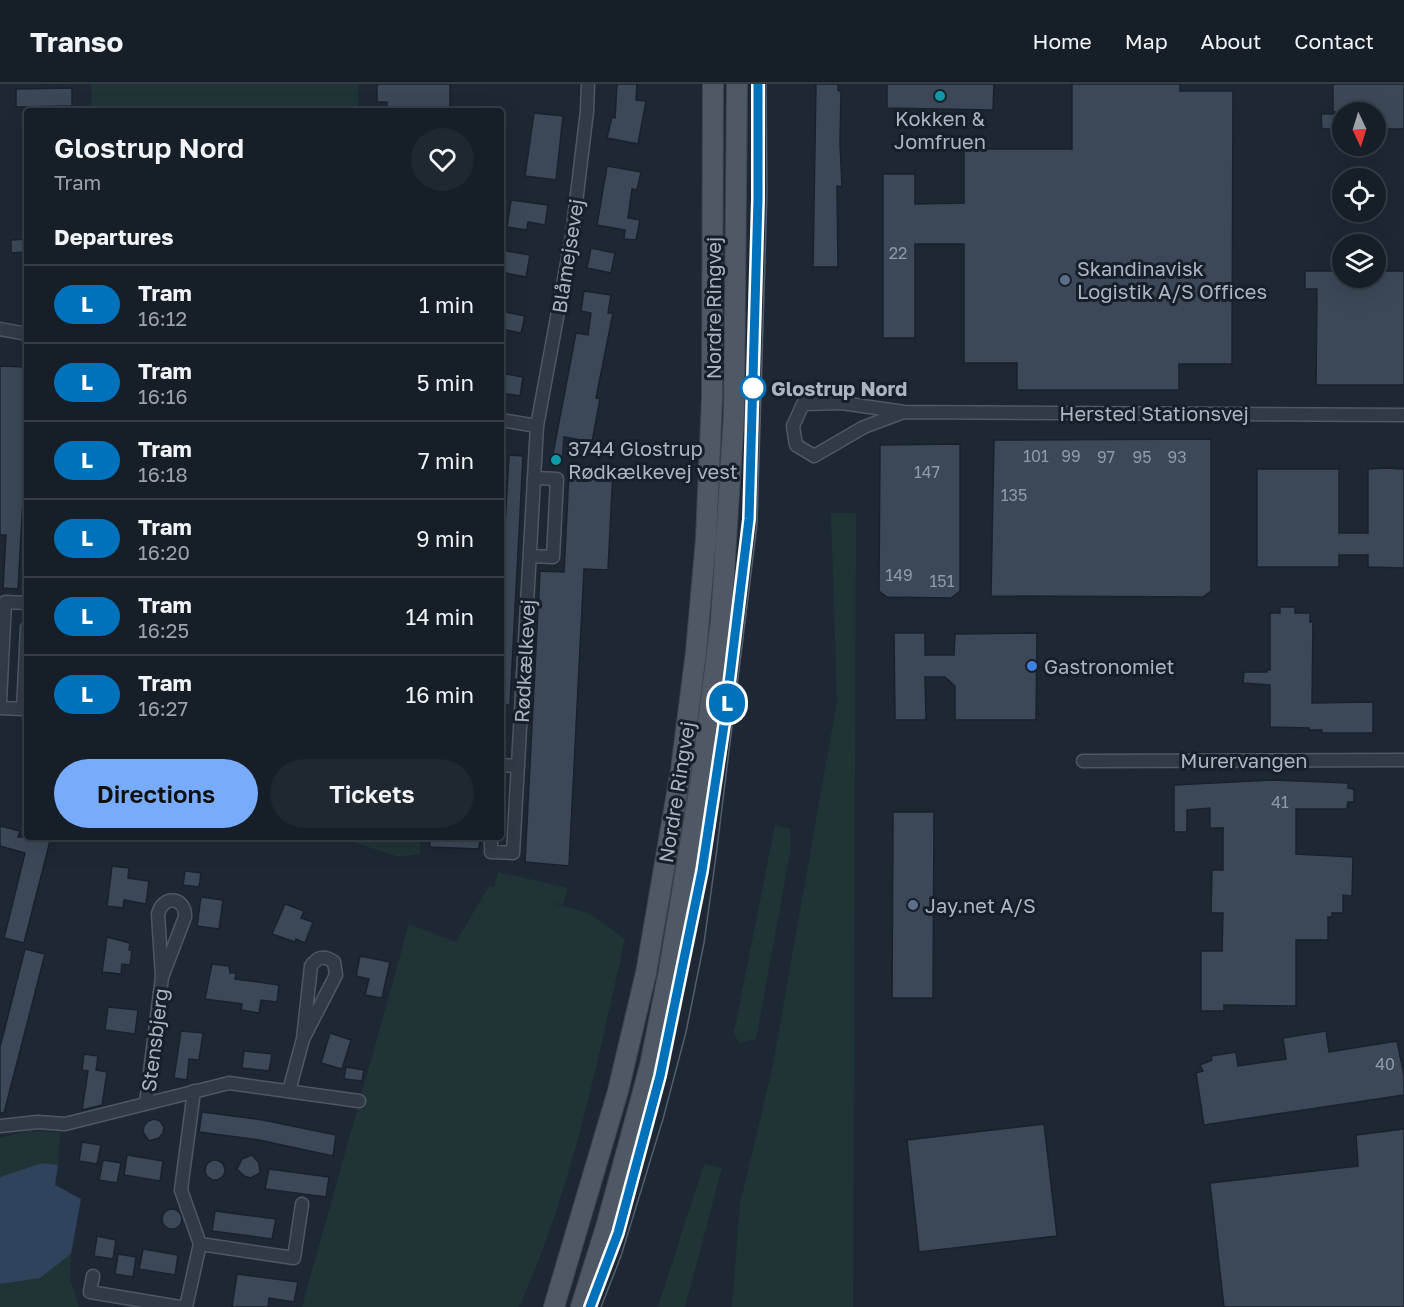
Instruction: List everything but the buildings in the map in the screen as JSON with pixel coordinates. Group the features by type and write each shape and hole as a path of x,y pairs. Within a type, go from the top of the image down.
{"main road":[{"name":"Nordre Ringvej","path":"554,1307 618,1092 638,1005 684,747 696,652 705,550 712,399 713,84"},
{"name":"Nordre Ringvej","path":"581,1307 607,1224 652,1056 669,971 701,779 722,621 734,414 736,84"}],"street":[{"name":"Blåmejsevej","path":"537,426 572,236 587,111 588,84"},
{"path":"0,329 24,333"},
{"name":"Hersted Stationsvej","path":"904,412 864,427 814,456 796,445 793,426 803,404 842,403 904,412 1404,415"},
{"path":"504,420 537,426"},
{"name":"Rødkælkevej","path":"492,840 491,852 513,853 537,426"},
{"path":"530,556 553,557 557,479 534,477"},
{"path":"0,702 5,602 24,603"},
{"path":"0,708 23,710 24,690"},
{"name":"Murervangen","path":"1083,761 1404,760"},
{"path":"504,765 518,766"},
{"name":"Stensbjerg","path":"146,1103 162,977 158,914 160,906 166,900 174,899 181,902 185,909 185,917 162,977"},
{"path":"289,1091 303,1039 311,966 321,957 328,958 336,968 336,975 303,1039"},
{"name":"Stensbjerg","path":"0,1126 38,1122 64,1124 229,1083 359,1101"},
{"path":"186,1307 200,1244 181,1190 194,1091"},
{"path":"200,1244 294,1258 302,1204"},
{"path":"93,1276 90,1292 180,1307"}],"green space":[{"path":"91,84 358,84 358,108 92,108"},
{"path":"831,513 856,513 853,1307 732,1307 740,1204 773,1065 837,701"},
{"path":"775,825 790,829 791,847 756,1039 739,1043 734,1033"},
{"path":"420,840 420,854 399,857 350,841"},
{"path":"498,872 568,888 563,905 541,900 588,913 625,939 593,1079 568,1172 538,1263 519,1307 302,1307 409,924 456,942 489,886 494,887"},
{"path":"27,1131 60,1132 58,1165 42,1163 0,1177 0,1138"},
{"path":"704,1164 722,1168 685,1307 658,1307"},
{"path":"71,1254 70,1279 79,1307 0,1307 0,1284 40,1278"}],"water":[{"path":"42,1163 58,1165 55,1185 81,1199 71,1254 40,1278 0,1284 0,1177"}],"tram line":[{"name":"L","path":"590,1307 618,1233 660,1076 702,871 724,725 749,519 758,199 758,84"},
{"path":"601,1307 621,1256 663,1119 686,1032 704,943 716,856 757,525 767,192 766,84"},
{"path":"749,516 756,273"},
{"path":"590,1307 610,1256 626,1204 668,1040 702,861 738,620"}],"place":[{"name":"Kokken & Jomfruen","path":"940,96"},
{"name":"Skandinavisk Logistik A/S Offices","path":"1065,280"},
{"name":"Glostrup Nord","path":"753,388"},
{"name":"3744 Glostrup Rødkælkevej vest","path":"556,460"},
{"name":"Gastronomiet","path":"1032,666"},
{"name":"Jay.net A/S","path":"913,905"}]}
